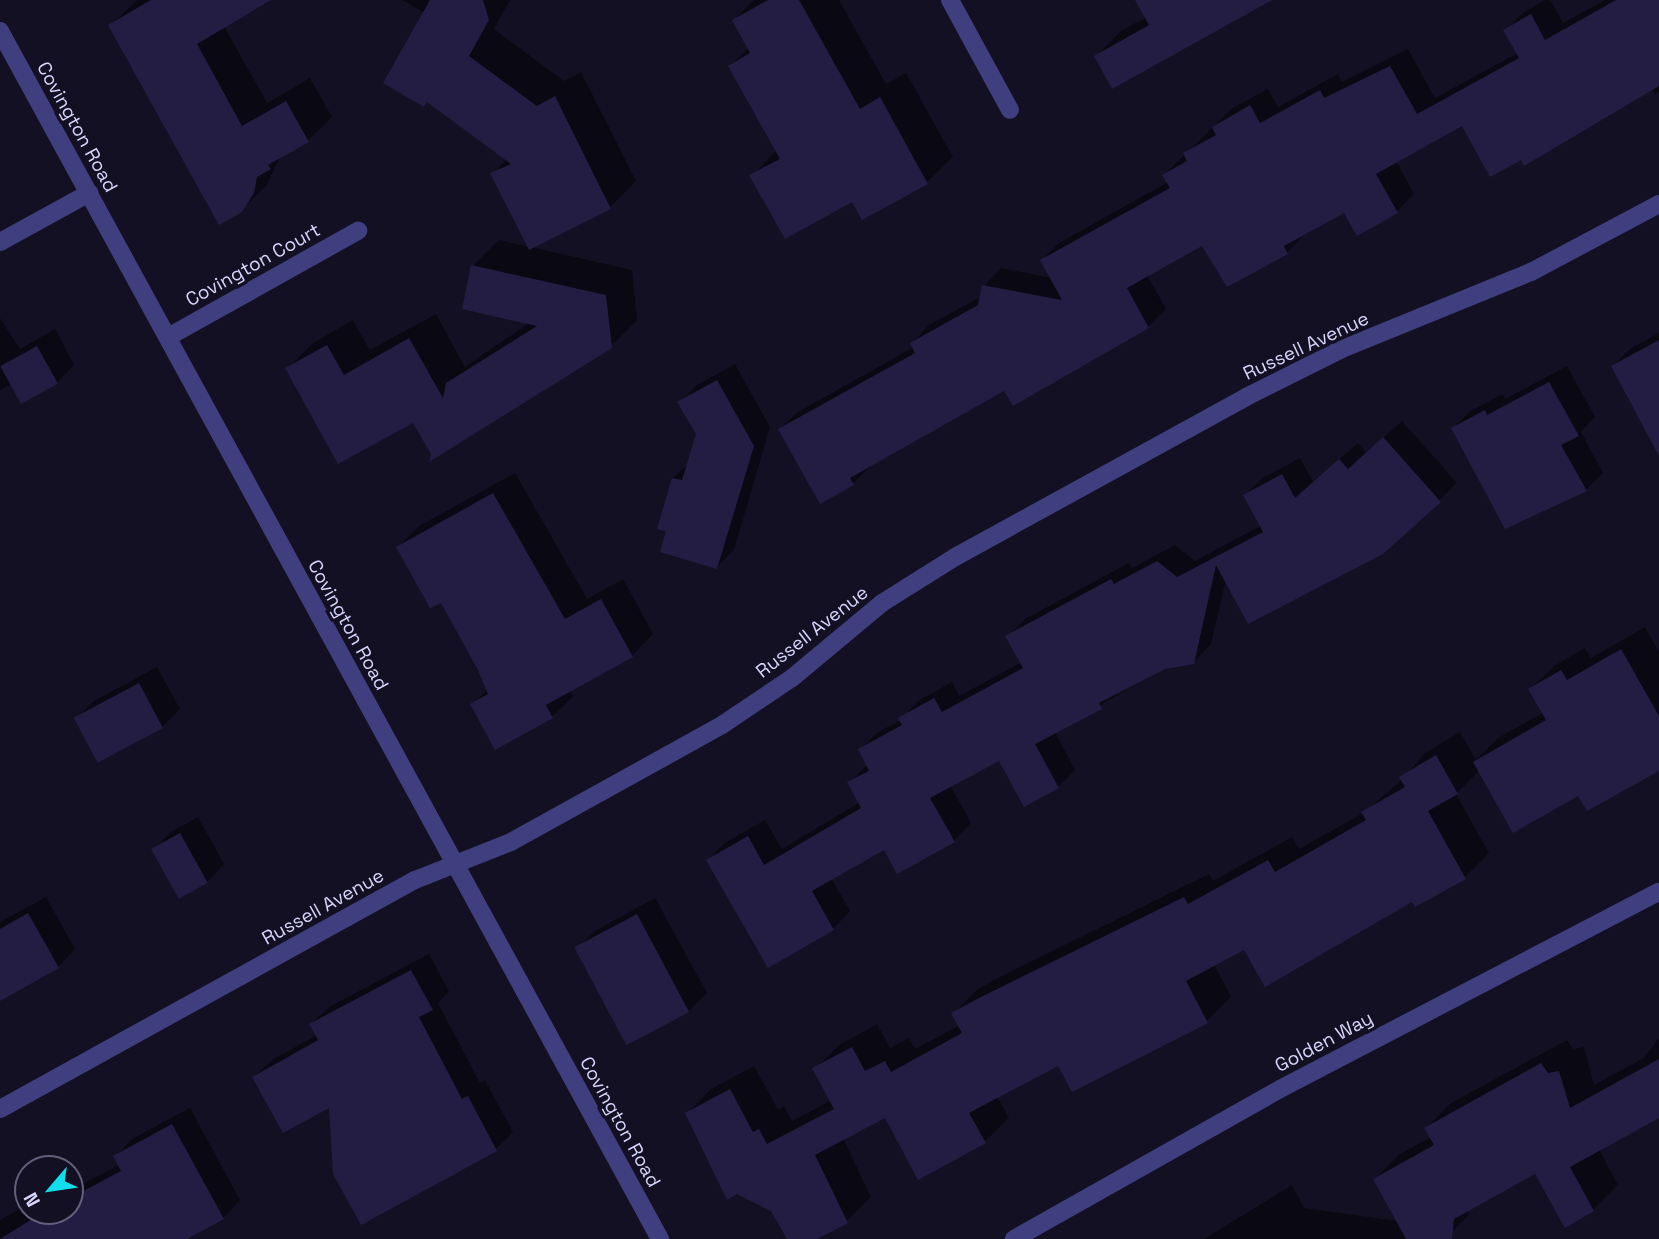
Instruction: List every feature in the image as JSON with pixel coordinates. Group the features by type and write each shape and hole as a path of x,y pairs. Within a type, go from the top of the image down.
{"street":[{"path":"950,0 1010,110"},
{"name":"Covington Road","path":"0,31 660,1239"},
{"path":"0,242 89,192"},
{"name":"Russell Avenue","path":"0,1109 415,880 511,842 722,725 792,678 882,603 946,563 1234,404 1342,349 1531,272 1659,204"},
{"name":"Covington Court","path":"168,337 358,231"},
{"name":"Golden Way","path":"1014,1239 1280,1089 1659,892"}],"building":[{"path":"151,0 271,0 197,44 242,126 286,101 309,142 268,165 271,169 257,177 254,193 242,212 219,225 108,25"},
{"path":"430,0 483,0 489,20 469,56 537,106 555,96 611,209 529,250 490,173 511,164 427,102 424,107 383,83"},
{"path":"768,0 799,0 860,109 880,97 928,184 862,220 852,202 785,239 749,175 780,159 728,66 750,53 732,20"},
{"path":"1135,0 1272,0 1112,89 1094,56 1149,25"},
{"path":"1616,0 1659,0 1659,86 1524,166 1521,160 1490,177 1462,126 1376,174 1398,213 1357,236 1344,213 1284,246 1288,254 1227,287 1202,246 1127,288 1149,328 1013,406 1004,391 850,478 854,485 820,504 778,429 915,353 910,343 978,305 982,285 1062,300 1040,260 1170,188 1162,175 1187,161 1183,153 1216,135 1212,127 1250,105 1260,123 1320,90 1324,98 1390,66 1417,114 1519,58 1503,30 1531,14 1545,40"},
{"path":"471,265 606,295 612,348 429,462 431,454 413,423 338,464 285,368 327,345 344,375 409,338 443,398 446,383 537,326 462,309"},
{"path":"1659,340 1659,456 1611,366"},
{"path":"37,346 58,384 21,404 0,366"},
{"path":"717,380 754,446 717,569 660,552 666,531 657,529 672,478 682,480 696,434 677,402"},
{"path":"1549,382 1579,436 1561,445 1587,491 1505,529 1451,428 1485,410 1487,415"},
{"path":"1383,437 1441,502 1383,554 1248,624 1216,565 1194,664 1165,669 1099,703 1102,709 1035,744 1059,788 1024,807 999,761 930,798 955,842 897,874 884,850 812,891 834,930 768,968 706,860 748,836 764,865 861,808 847,782 869,771 858,749 902,725 898,718 934,698 942,712 1023,668 1005,636 1111,579 1114,584 1157,561 1177,577 1263,532 1243,495 1282,474 1295,498 1339,459 1348,469"},
{"path":"493,493 565,619 601,599 633,657 546,705 553,718 495,750 470,704 488,694 477,668 441,603 430,608 396,547"},
{"path":"1621,649 1659,716 1659,771 1587,811 1578,796 1513,833 1473,762 1546,720 1528,689 1561,670 1567,680"},
{"path":"139,683 163,728 98,763 74,718"},
{"path":"1436,755 1458,794 1428,811 1466,879 1415,907 1412,902 1265,987 1244,950 1186,981 1208,1023 1072,1092 1058,1066 969,1113 986,1143 918,1180 885,1118 815,1155 848,1223 817,1239 787,1239 771,1211 737,1194 727,1200 685,1113 730,1089 753,1132 759,1129 767,1144 834,1109 812,1068 852,1047 865,1071 885,1061 891,1072 962,1033 951,1013 981,997 1184,897 1188,904 1268,860 1275,872 1366,820 1361,812 1405,787 1399,777"},
{"path":"180,833 208,883 179,899 151,849"},
{"path":"28,913 59,968 0,1001 0,929"},
{"path":"637,914 689,1012 626,1045 574,947"},
{"path":"411,970 433,1010 419,1017 462,1099 468,1096 497,1151 361,1225 333,1174 329,1108 283,1133 252,1077 318,1040 309,1024"},
{"path":"1659,1059 1659,1118 1570,1167 1594,1211 1565,1228 1535,1174 1454,1219 1452,1239 1406,1239 1373,1179 1434,1145 1424,1128 1541,1063 1548,1073 1559,1071 1570,1108"},
{"path":"172,1124 224,1219 187,1239 0,1239 22,1225 84,1225 84,1191 121,1171 113,1156"}]}
